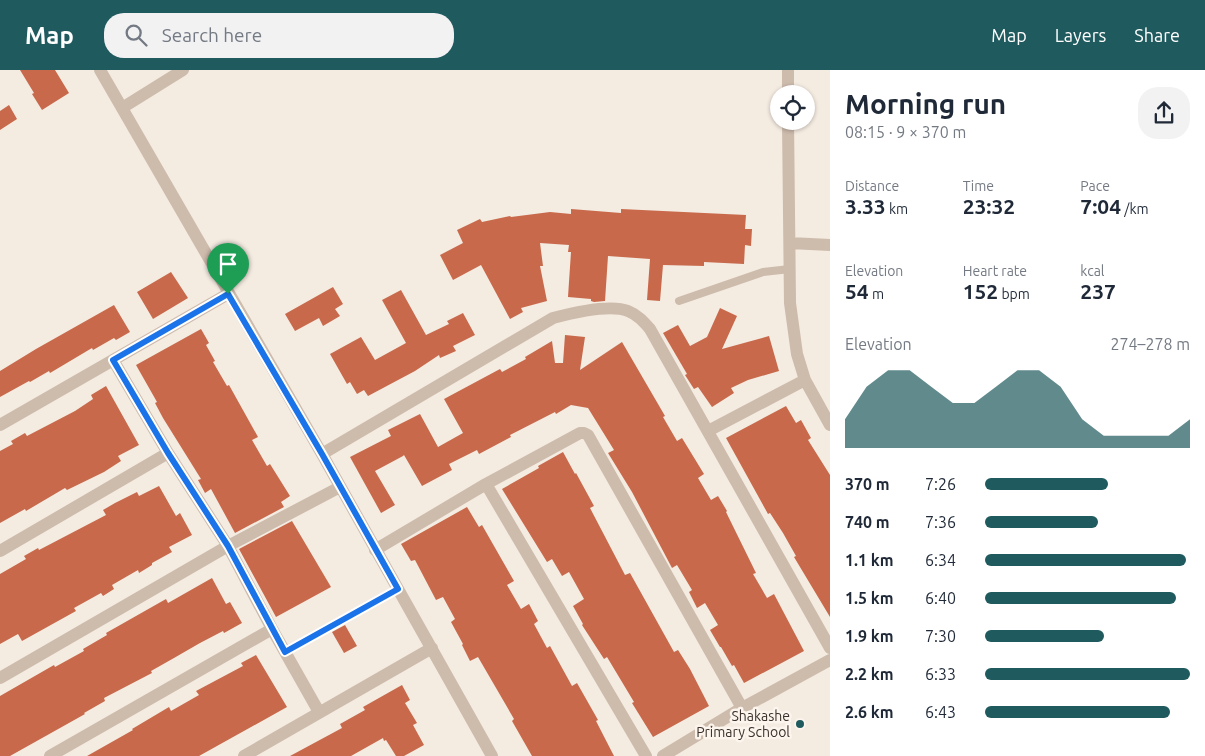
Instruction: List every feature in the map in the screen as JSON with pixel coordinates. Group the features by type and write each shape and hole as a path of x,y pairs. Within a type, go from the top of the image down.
{"street":[{"path":"100,70 322,454 432,648 489,755"},
{"path":"122,108 183,70"},
{"path":"788,70 788,85"},
{"path":"788,130 790,303 797,354 805,380 830,425"},
{"path":"790,243 830,244"},
{"path":"0,424 228,294"},
{"path":"322,454 553,318 577,311 621,309 633,313 642,319 650,329 830,648"},
{"path":"113,360 168,453 228,546 319,712"},
{"path":"708,431 805,380"},
{"path":"375,550 486,484 580,433 584,433 588,435 742,708"},
{"path":"0,551 168,453"},
{"path":"486,484 646,756"},
{"path":"0,678 228,546 340,487"},
{"path":"50,756 272,629"},
{"path":"244,756 432,648"},
{"path":"663,756 742,708 830,660"}],"lane":[{"path":"679,300 763,272 790,270"},
{"path":"285,652 398,589"}],"building":[{"path":"20,70 55,70 69,93 42,110"},
{"path":"9,105 17,119 0,130 0,111"},
{"path":"571,209 621,213 621,209 746,215 745,229 752,229 751,246 745,245 744,264 704,262 704,266 663,265 660,301 647,300 650,259 608,256 605,301 594,302 591,299 568,297 571,252 568,252 569,245 540,243 543,266 540,266 547,301 521,308 523,312 510,319 481,265 453,280 440,255 463,243 457,230 480,219 482,222 510,216 550,212 571,214"},
{"path":"171,272 188,298 153,319 137,292"},
{"path":"333,287 343,304 335,309 340,316 323,326 319,318 295,331 285,314"},
{"path":"401,290 426,335 449,324 447,321 463,313 475,335 453,346 456,351 440,358 439,355 415,371 368,396 364,390 357,394 350,382 347,384 330,354 361,337 375,360 406,343 382,300"},
{"path":"114,305 130,332 116,340 114,338 93,350 92,348 50,373 49,371 0,397 0,371"},
{"path":"720,308 737,316 722,349 769,336 779,371 748,380 731,388 734,393 712,407 698,387 694,389 663,333 678,325 690,346 707,337"},
{"path":"201,329 209,343 206,345 215,361 213,362 227,386 229,385 258,437 252,440 267,466 270,464 290,496 281,502 284,507 235,533 211,489 205,493 198,480 201,479 163,418 155,403 157,402 136,365"},
{"path":"565,335 585,337 580,370 622,342 665,416 663,417 677,441 682,438 704,474 698,478 711,500 718,496 727,511 756,573 753,574 767,598 774,594 804,651 744,683 710,630 718,625 705,603 697,608 689,592 692,590 677,565 672,568 632,492 608,453 614,450 588,408 571,405 556,414 555,412 510,435 511,437 479,454 477,450 449,464 452,470 422,486 404,455 375,471 395,505 381,513 350,457 391,436 388,430 420,414 438,447 463,433 444,399 500,369 502,372 526,359 525,357 552,341 555,363 563,363"},
{"path":"106,386 139,445 118,456 121,461 104,472 67,490 65,488 26,511 25,509 0,523 0,451 13,444 11,441 25,433 27,436 75,411 93,399 91,395"},
{"path":"786,406 796,423 801,420 811,438 808,440 830,475 830,617 794,557 796,556 783,533 770,513 768,514 726,438"},
{"path":"563,452 594,506 590,508 625,575 630,573 674,652 678,650 690,669 709,706 653,737 607,657 604,659 582,625 573,606 584,599 569,572 562,576 552,559 547,562 502,489"},
{"path":"159,486 176,516 180,513 192,535 169,547 172,552 152,563 152,565 139,573 138,570 112,585 114,589 103,596 101,593 74,608 76,611 22,641 18,634 0,644 0,574 26,559 24,556 38,548 39,550 106,515 103,510 115,503 137,492 139,496"},
{"path":"467,507 479,527 482,525 514,581 507,585 521,609 529,604 538,621 534,624 547,648 550,646 572,686 577,683 598,720 596,721 614,756 532,756 512,721 514,719 478,657 470,661 451,622 455,619 443,597 436,600 415,560 411,561 401,544"},
{"path":"292,521 331,587 276,617 239,549"},
{"path":"212,578 226,604 230,602 242,623 200,643 151,671 152,673 104,698 105,701 85,714 10,756 0,756 0,696 54,665 55,667 84,651 83,649 107,635 106,633 166,599 168,603"},
{"path":"345,625 357,646 344,653 332,632"},
{"path":"256,655 287,707 199,756 87,756 169,707 171,711 199,695 196,691 243,666 241,663"},
{"path":"402,685 410,700 405,703 417,723 413,725 424,745 404,756 396,756 383,738 351,756 290,756 342,728 340,724 365,710 363,707"}],"place":[{"name":"Shakashe Primary School","path":"800,724"}],"route":[{"path":"228,294 322,454 398,589 285,652 228,546 168,453 113,360 228,294"}]}
